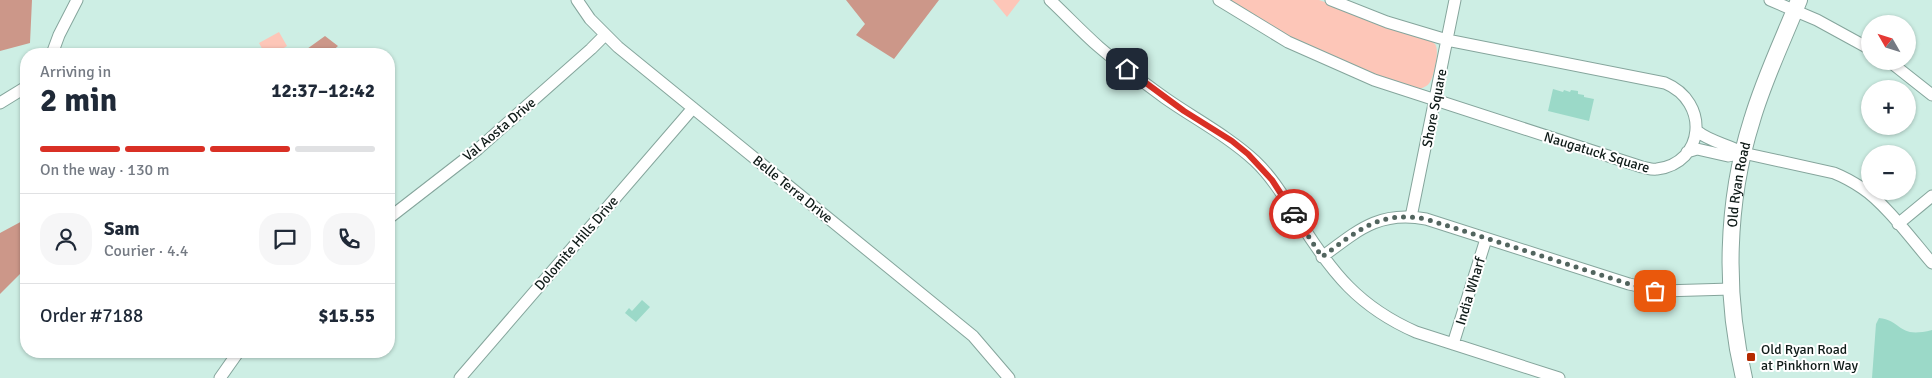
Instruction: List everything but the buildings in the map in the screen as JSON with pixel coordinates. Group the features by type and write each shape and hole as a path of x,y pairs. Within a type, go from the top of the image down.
{"street":[{"path":"54,48 77,0"},
{"name":"Belle Terra Drive","path":"577,0 590,19 605,35 973,336 1010,378"},
{"path":"1050,0 1100,47 1140,80 1184,111 1232,141 1256,161 1272,180 1322,257 1349,289 1377,311 1406,328 1559,378"},
{"name":"Naugatuck Square","path":"1219,0 1275,34 1315,55 1385,84 1642,168 1656,170 1672,165 1687,152"},
{"path":"1331,0 1387,22 1447,40 1665,83 1675,87 1686,96 1696,116 1696,131 1692,145 1687,152"},
{"name":"Shore Square","path":"1412,216 1455,0"},
{"path":"1770,0 1797,5 1817,20 1861,44"},
{"name":"Old Ryan Road","path":"1744,378 1736,339 1732,289 1731,244 1733,210 1743,153 1760,97 1797,5"},
{"name":"Val Aosta Drive","path":"395,213 478,148 605,35"},
{"path":"1900,70 1932,95"},
{"path":"0,103 20,91"},
{"name":"Dolomite Hills Drive","path":"460,378 693,108"},
{"path":"1696,131 1705,138 1730,146 1743,153 1834,173 1847,179 1863,188 1932,263"},
{"path":"1687,152 1697,149 1728,156 1743,153"},
{"path":"1898,224 1932,196"},
{"path":"1322,257 1357,231 1396,216 1412,216 1655,291 1678,292 1732,289"},
{"name":"India Wharf","path":"1453,344 1486,239"},
{"path":"220,378 234,358"}],"shaded area":[{"path":"0,0 32,0 30,43 0,51"},
{"path":"846,0 939,0 894,59 856,35 865,24"},
{"path":"993,0 1020,0 1007,17"},
{"path":"1228,0 1319,0 1428,39 1435,44 1437,52 1432,79 1420,89 1369,74 1297,40"},
{"path":"279,32 287,46 284,48 262,48 259,43"},
{"path":"325,36 338,46 336,48 308,48"},
{"path":"1553,89 1563,92 1564,90 1570,92 1571,90 1578,91 1578,94 1584,95 1584,97 1594,99 1589,121 1548,111"},
{"path":"20,222 20,274 0,294 0,233"},
{"path":"642,300 650,307 636,322 625,313 629,308 632,311"},
{"path":"1879,318 1893,322 1906,331 1921,332 1932,330 1932,378 1872,378 1876,324"}],"way so far":[{"path":"1294,214 1322,257 1357,231 1372,224 1396,216 1412,216 1655,291"}],"place":[{"name":"Old Ryan Road at Pinkhorn Way","path":"1751,357"}],"route":[{"path":"1127,69 1184,111 1232,141 1248,154 1272,180 1294,214"}]}
